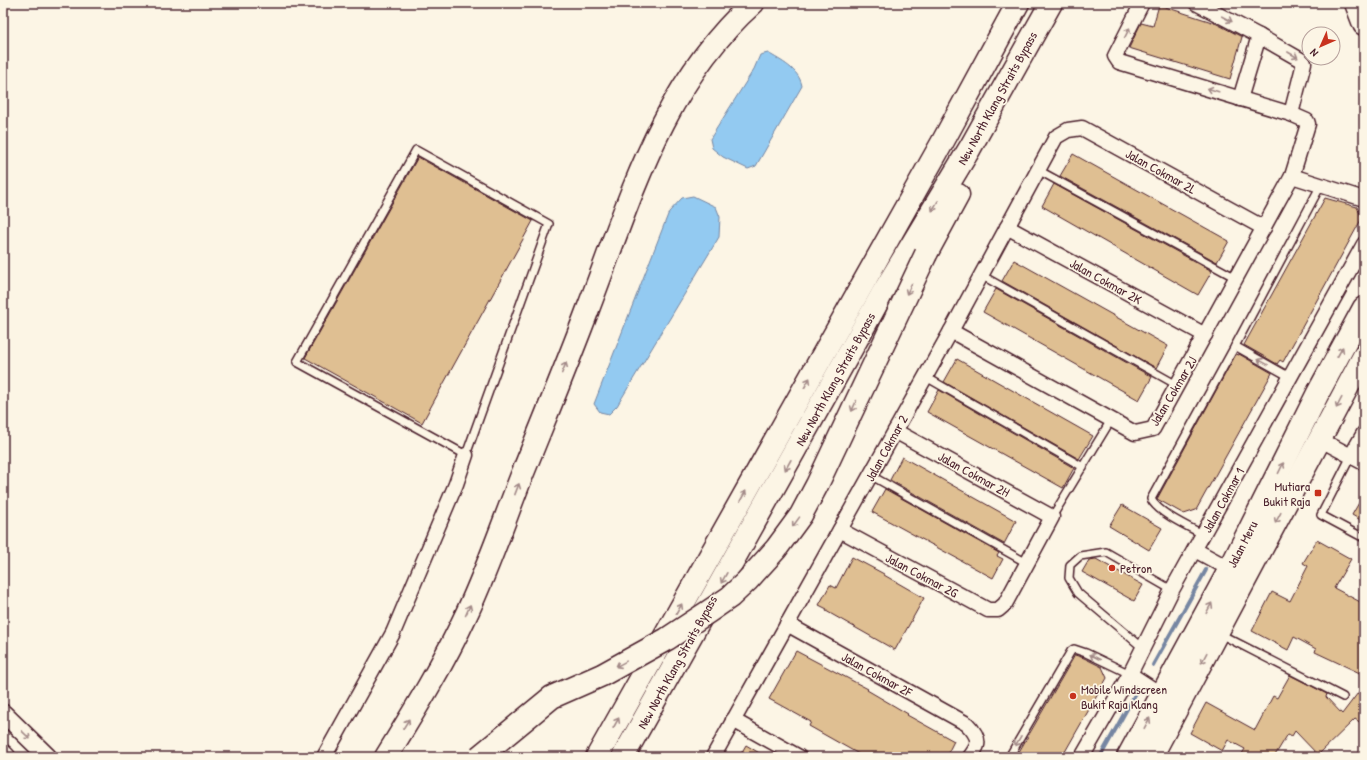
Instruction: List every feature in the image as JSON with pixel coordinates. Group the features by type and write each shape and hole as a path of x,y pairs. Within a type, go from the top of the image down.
{"highway":[{"path":"386,757 422,698 467,613 588,310 621,221 656,137 670,110 715,42 754,3"},
{"name":"New North Klang Straits Bypass","path":"597,757 938,150 1018,3"},
{"name":"New North Klang Straits Bypass","path":"623,757 881,296 970,148 1050,3"},
{"path":"1356,3 1364,24"},
{"path":"479,757 552,697 602,675 667,638 730,597 747,581 776,549 801,515 817,485 926,254 965,180 970,148"},
{"name":"Jalan Meru","path":"1128,757 1230,568 1318,394 1364,308"},
{"name":"Jalan Meru","path":"1151,757 1364,356"}],"street":[{"path":"1142,3 1115,56 1118,62 1291,114 1304,63 1259,36 1196,3"},
{"path":"1240,98 1259,36"},
{"name":"Jalan Cokmar 2J","path":"951,332 1134,433 1153,429 1292,176 1308,124 1307,120 1291,114"},
{"name":"Jalan Cokmar 2L","path":"1056,137 1068,130 1082,128 1264,228"},
{"name":"Jalan Cokmar 2","path":"713,757 951,332 1056,137"},
{"path":"1292,176 1364,198"},
{"name":"Jalan Cokmar 2K","path":"1007,227 1205,335"},
{"name":"Jalan Cokmar 1","path":"1082,757 1130,674 1172,590 1204,535 1364,244"},
{"name":"Jalan Cokmar 2H","path":"896,431 1052,518"},
{"path":"1351,456 1364,433"},
{"path":"1320,439 1364,463"},
{"path":"324,757 393,633 456,484 466,455"},
{"path":"1027,563 1052,518"},
{"name":"Jalan Cokmar 2G","path":"840,530 988,610 998,610 1005,604 1027,563"},
{"path":"1195,550 1230,568"},
{"name":"Jalan Cokmar 2F","path":"787,624 967,724 973,730 977,745 970,757"},
{"path":"1130,674 1162,695"},
{"path":"3,713 48,757"},
{"path":"733,720 800,757"},
{"path":"3,753 7,757"}],"lane":[{"path":"416,150 549,224 466,455 297,362 416,150"},
{"path":"1038,170 1236,278"},
{"path":"1204,535 1165,513 1153,504 1151,499 1321,185"},
{"path":"981,275 1177,385"},
{"path":"1235,346 1290,377"},
{"path":"926,377 1083,467"},
{"path":"1052,518 1111,420"},
{"path":"1351,456 1321,515 1364,538"},
{"path":"870,476 1027,563"},
{"path":"1143,648 1078,593 1069,578 1070,565 1080,556 1106,552 1172,590"},
{"path":"1218,633 1343,697"},
{"path":"1008,757 1071,651 1074,649 1086,653 1130,674"}],"water":[{"path":"768,53 789,66 797,75 802,86 756,166 748,169 723,157 712,148 710,139 754,69 760,55"},
{"path":"693,196 716,207 720,217 719,237 617,406 609,414 600,412 594,404 669,212 682,198"}],"building":[{"path":"1159,5 1215,23 1242,37 1230,79 1129,48 1141,23 1153,26"},
{"path":"1073,154 1229,241 1217,262 1060,176"},
{"path":"418,157 533,221 422,423 305,358"},
{"path":"1054,184 1212,271 1198,295 1042,206"},
{"path":"1325,198 1357,207 1362,218 1283,362 1280,360 1277,364 1244,345"},
{"path":"1014,260 1168,346 1156,368 1002,281"},
{"path":"996,289 1152,377 1139,400 983,312"},
{"path":"1236,354 1239,354 1272,373 1196,510 1184,514 1157,499"},
{"path":"957,359 1093,436 1079,459 944,382"},
{"path":"939,390 1074,468 1063,488 927,412"},
{"path":"902,457 1016,521 1004,544 890,480"},
{"path":"885,489 999,553 997,556 1003,559 993,578 872,512"},
{"path":"1364,494 1364,522 1352,515"},
{"path":"1122,505 1162,528 1149,550 1109,526"},
{"path":"1317,540 1351,559 1334,588 1364,604 1364,675 1315,652 1316,649 1294,637 1288,650 1252,631 1272,592 1290,601 1308,566 1303,563"},
{"path":"852,557 924,598 895,650 826,611 827,609 819,605 830,585 836,588"},
{"path":"1096,559 1143,585 1134,601 1082,572 1089,560"},
{"path":"796,651 868,689 867,690 908,714 907,715 954,741 946,757 864,757 809,726 811,722 769,699"},
{"path":"1075,655 1102,667 1107,678 1062,757 1016,757"},
{"path":"1290,675 1327,694 1326,697 1342,714 1364,685 1364,725 1355,719 1318,755 1295,731 1292,736 1288,734 1274,757 1240,757 1245,749 1228,740 1222,751 1190,733 1206,703 1255,730 1273,696 1277,698"},
{"path":"746,745 766,757 739,757"}],"waterway":[{"path":"1153,665 1206,570"},
{"path":"1100,757 1137,691"}],"place":[{"name":"Mutiara Bukit Raja","path":"1318,493"},
{"name":"Petron","path":"1112,568"},
{"name":"Mobile Windscreen Bukit Raja Klang","path":"1073,696"}]}
